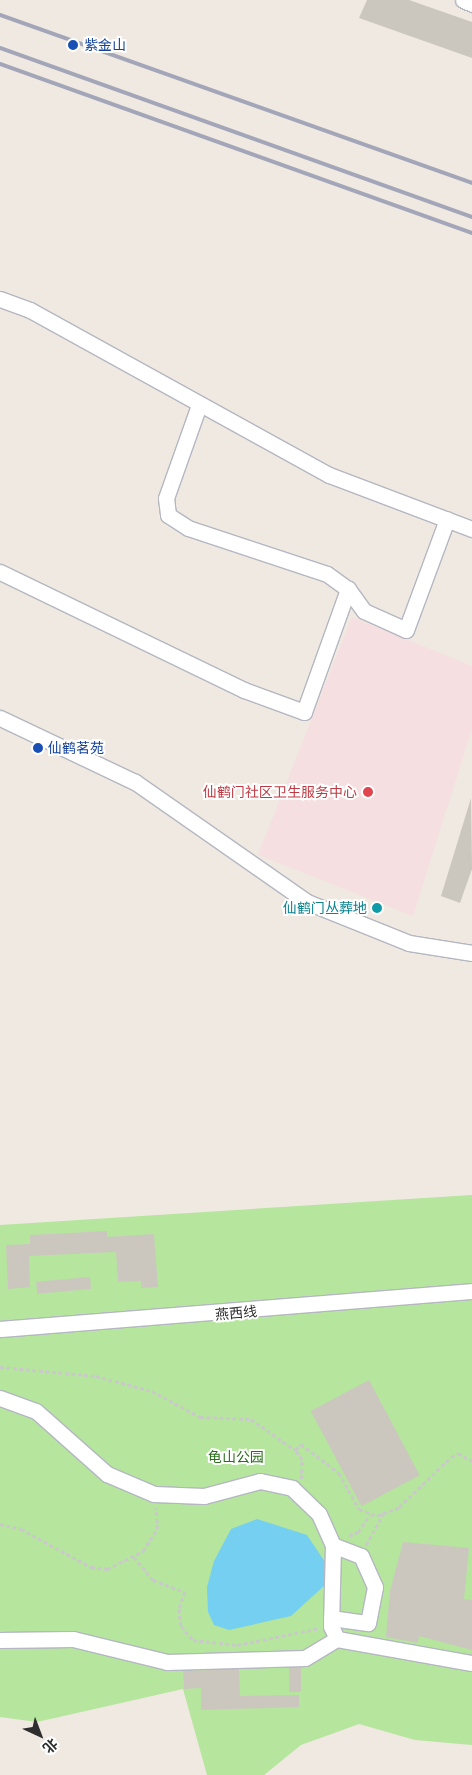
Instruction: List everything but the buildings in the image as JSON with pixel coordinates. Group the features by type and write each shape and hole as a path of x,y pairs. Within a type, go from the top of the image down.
{"street":[{"path":"462,0 472,4"},
{"path":"0,300 30,310 199,405 329,475 472,529"},
{"path":"199,405 166,498 168,515 188,528 327,574 348,590 364,611 406,630 448,519"},
{"path":"0,572 244,690 304,712 348,590"},
{"path":"0,718 135,782 307,902 409,943 472,953"},
{"name":"燕西线","path":"0,1330 472,1291"},
{"path":"0,1398 36,1411 107,1474 154,1494 204,1496 260,1480 275,1481 298,1493 319,1514 336,1546 333,1628"},
{"path":"0,1640 73,1638 167,1662 305,1658 333,1628 368,1624 375,1587 361,1556 336,1546"},
{"path":"333,1628 472,1663"}],"path":[{"path":"0,1367 96,1376 152,1391 200,1417 251,1420 295,1450 302,1460 298,1493"},
{"path":"295,1450 302,1444 328,1461 349,1486 359,1509 370,1515 383,1513 399,1507 451,1457 458,1453 472,1461"},
{"path":"0,1524 20,1529 91,1567 107,1568 134,1557 157,1529 154,1494"},
{"path":"361,1556 383,1513"},
{"path":"336,1546 341,1539 358,1532 370,1515"},
{"path":"134,1557 153,1580 185,1592 179,1609 181,1626 193,1640 237,1645 333,1628"}],"shaded area":[{"name":"仙鹤门社区卫生服务中心","path":"352,617 472,666 472,729 413,916 258,855"}],"green space":[{"name":"龟山公园","path":"472,1195 472,1745 415,1740 359,1724 301,1745 264,1775 207,1775 183,1689 37,1722 0,1717 0,1225"}],"water":[{"path":"257,1519 307,1535 327,1565 325,1585 291,1616 229,1630 214,1625 208,1612 207,1587 214,1561 231,1529"}],"railway":[{"path":"0,15 472,183"},
{"path":"0,48 472,217"},
{"path":"0,64 472,233"}],"place":[{"name":"紫金山","path":"73,45"},
{"name":"仙鹤茗苑","path":"38,748"},
{"name":"仙鹤门社区卫生服务中心","path":"368,792"},
{"name":"仙鹤门丛葬地","path":"377,908"}]}
